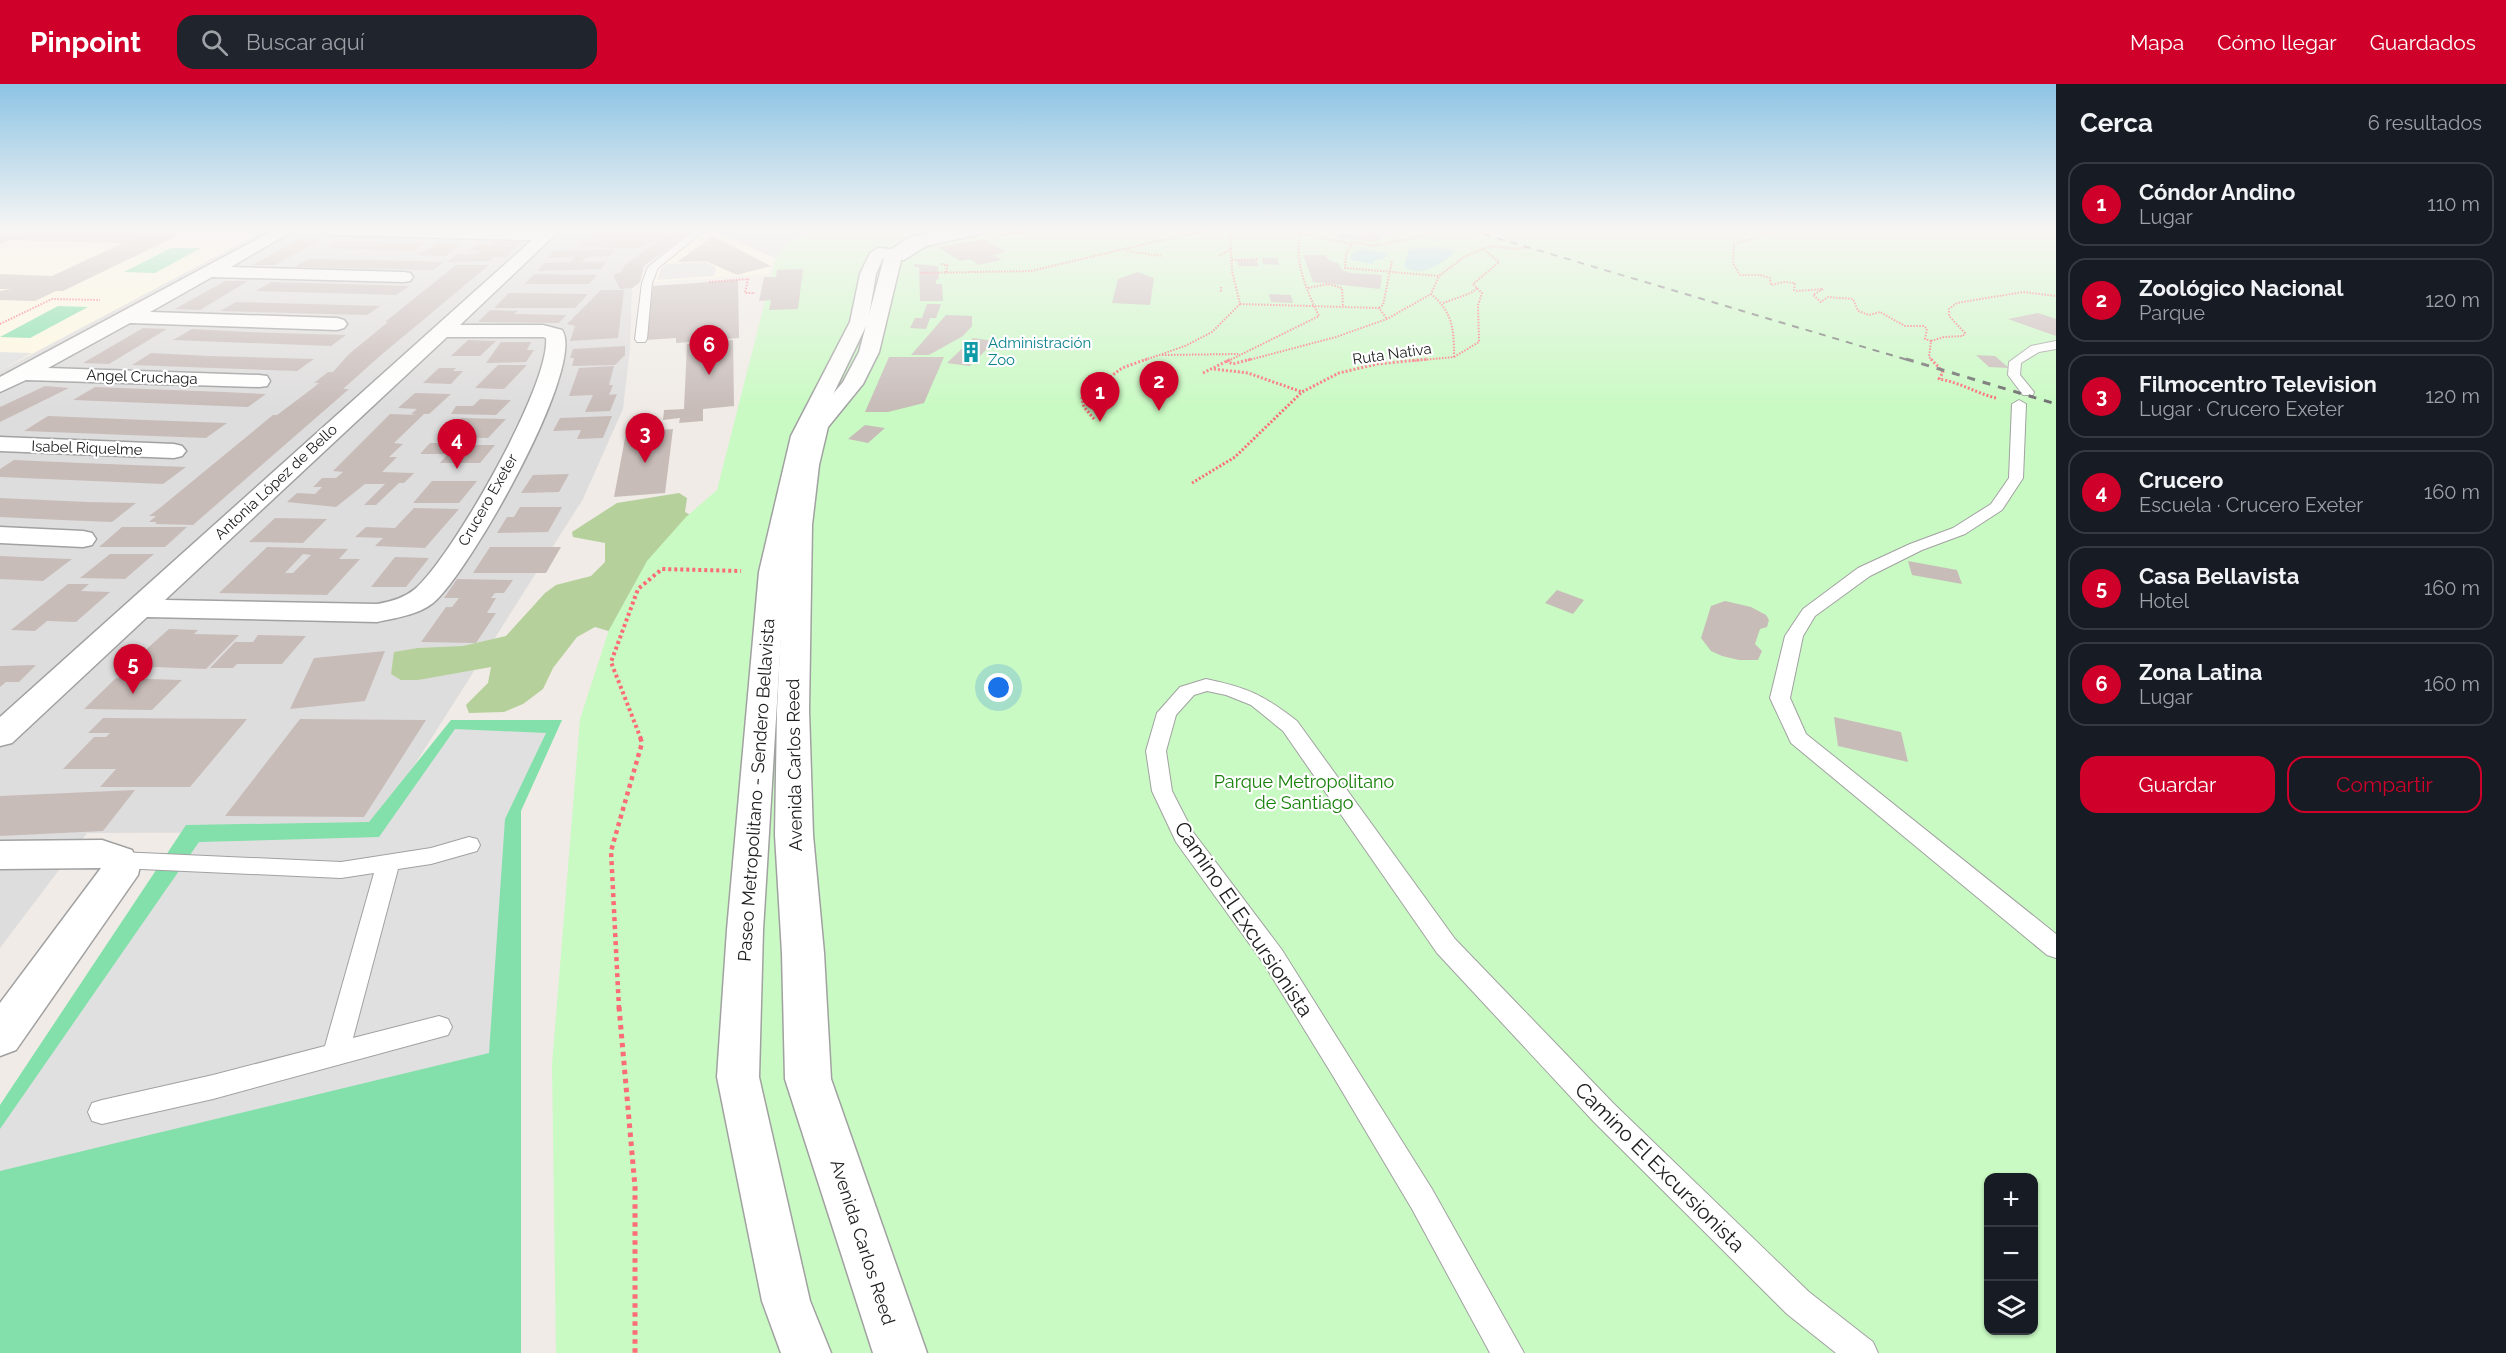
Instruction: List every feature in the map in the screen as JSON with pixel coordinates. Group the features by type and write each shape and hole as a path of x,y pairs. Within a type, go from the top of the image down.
{"street":[{"path":"0,386 177,289"},
{"name":"Antonia López de Bello","path":"0,735 487,289"},
{"name":"Paseo Metropolitano - Sendero Bellavista","path":"806,1353 786,1301 738,1077 746,919 772,572 802,436 859,322 865,289"},
{"name":"Avenida Carlos Reed","path":"895,289 869,352 852,384 817,426 807,465 799,525 793,722 794,835 803,953 808,1078 900,1353"},
{"path":"126,317 337,324"},
{"name":"Crucero Exeter","path":"138,609 377,613 407,606 423,596 481,518 530,424 558,346 555,334 543,331 441,331"},
{"name":"Angel Cruchaga","path":"24,374 259,381"},
{"name":"Isabel Riquelme","path":"0,444 174,451"},
{"path":"0,535 83,539"},
{"path":"0,855 102,854 119,860 121,866 119,874 0,1037"}],"lane":[{"path":"641,339 646,289"},
{"path":"2056,345 2035,349 2015,362 2014,375 2024,398 2016,478 1997,507 1959,531 1916,547 1864,572 1809,613 1794,636 1780,698 1798,738 2056,948"},
{"name":"Camino El Excursionista","path":"1508,1353 1422,1199 1286,977 1184,837 1162,791 1156,751 1167,713 1187,691 1206,686 1232,690 1258,701 1290,726 1446,946 1638,1146 1798,1304 1862,1353"},
{"path":"119,860 341,870 431,856 469,845"},
{"path":"336,1054 388,864"},
{"path":"102,1112 213,1088 439,1027"}],"path":[{"path":"746,289 745,293 755,292"},
{"path":"1237,289 1240,304"},
{"path":"1308,289 1314,306"},
{"path":"1342,289 1344,307"},
{"path":"1094,419 1084,407 1082,398 1122,368 1158,356 1212,332 1240,304 1379,308 1383,305 1386,289"},
{"path":"1433,289 1431,294 1443,303 1476,289"},
{"path":"1454,357 1479,342 1478,305 1483,297 1478,289"},
{"path":"1794,289 1823,290 1813,295 1821,302 1828,297 1853,299 1858,311 1869,315 1880,312 1905,326 1924,326 1927,328 1926,339 1931,341 1964,336 1965,333 1949,315 1949,309 1957,303 2023,292 2056,296"},
{"name":"Ruta Nativa","path":"1226,361 1233,364 1336,337 1387,319 1431,294"},
{"name":"Ruta Nativa","path":"1192,483 1235,457 1302,392 1339,373 1377,364 1454,357 1454,320 1443,303"},
{"name":"Ruta Nativa","path":"1203,373 1319,316 1314,306"},
{"path":"1379,308 1387,319"},
{"path":"1931,341 1929,357 1943,372 1939,380 1953,381 1973,392 2024,398"},
{"path":"1158,356 1242,354"},
{"path":"1210,370 1229,369 1256,374 1302,392"},
{"path":"635,1353 635,1187 619,1004 611,851 642,743 611,662 638,590 662,568 772,572"}],"shaded area":[{"path":"0,289 632,289 630,349 623,409 583,499 372,832 87,833 0,948"},
{"path":"0,289 154,289 0,371"},
{"path":"0,352 32,353 0,371"},
{"path":"455,729 546,733 505,819 489,1053 0,1171 0,1129 199,842 379,837"}],"green space":[{"name":"Parque Metropolitano de Santiago","path":"768,289 2056,289 2056,1353 556,1353 552,1065 580,719 609,630 647,561 686,517 717,490"},
{"path":"58,306 88,307 30,338 0,337"},
{"path":"679,493 687,498 685,512 696,518 615,633 595,627 577,637 553,668 543,689 523,704 504,712 469,713 466,705 488,683 491,667 418,680 401,680 391,674 394,652 418,648 463,646 506,636 545,593 556,585 591,576 605,562 605,543 573,537 572,532 617,503"},
{"path":"451,720 562,720 521,811 521,1353 0,1353 0,1105 186,825 369,822"}],"building":[{"path":"67,289 56,291 35,301 0,300 0,291"},
{"path":"210,289 234,289 200,310 175,309"},
{"path":"259,289 404,289 396,295 256,291"},
{"path":"426,289 460,289 381,355 343,389 349,389 193,525 149,522 156,516 149,516 273,415 277,415 313,388 319,383 314,383 328,372 333,372 349,354 388,322 385,322"},
{"path":"653,289 738,289 739,338 676,343 676,338 645,340"},
{"path":"761,289 800,289 798,309 769,310 771,300 759,301"},
{"path":"920,289 942,289 943,301 920,301"},
{"path":"1115,289 1152,289 1150,305 1112,303"},
{"path":"601,290 624,290 618,338 570,341 575,326 567,324"},
{"path":"509,293 588,294 575,308 494,308"},
{"path":"1269,294 1291,295 1293,303 1271,302"},
{"path":"236,302 380,306 367,315 220,311"},
{"path":"927,304 941,304 936,318 930,318 926,329 910,328 915,318 922,318"},
{"path":"490,310 518,311 514,314 566,315 559,323 478,322"},
{"path":"2038,313 2056,319 2056,336 2008,319"},
{"path":"946,315 972,316 972,326 963,336 929,355 911,355"},
{"path":"143,328 167,329 109,364 83,363"},
{"path":"192,329 346,335 331,346 173,340"},
{"name":"Administración Zoo","path":"973,338 995,341 970,366 947,363"},
{"path":"468,340 496,341 480,356 451,356"},
{"path":"733,340 734,406 703,409 703,421 679,423 680,418 663,420 664,410 684,409 687,344"},
{"path":"501,342 531,342 527,350 534,350 526,362 486,363"},
{"path":"625,346 625,355 615,365 572,366 574,358 570,358 573,349"},
{"path":"151,353 314,359 297,371 132,365"},
{"path":"1976,355 1995,356 2009,368 1989,367"},
{"path":"889,357 944,357 924,403 888,412 865,412"},
{"path":"498,365 527,365 504,389 475,388"},
{"path":"614,366 609,385 613,385 609,395 617,394 610,411 585,412 593,395 569,396 579,368"},
{"path":"439,368 456,368 453,371 463,371 451,384 423,383"},
{"path":"45,386 69,388 0,422 0,407"},
{"path":"95,387 266,394 248,407 73,400"},
{"path":"415,393 451,394 429,414 424,414 394,443 403,444 389,457 397,457 382,472 414,473 404,483 399,483 376,505 364,505 385,484 365,484 336,507 287,502 297,493 315,494 322,487 313,487 322,478 336,478 343,472 333,471 390,414 417,415 411,414 417,409 398,408"},
{"path":"480,399 511,400 496,415 451,414 456,406 473,406"},
{"path":"48,416 227,423 206,438 24,431"},
{"path":"612,416 603,438 577,439 581,430 553,431 560,418"},
{"path":"462,418 506,419 488,438 443,437"},
{"path":"865,425 885,428 868,443 848,439"},
{"path":"673,429 665,493 614,497 626,433"},
{"path":"430,443 495,445 480,463 440,463 448,454 420,454"},
{"path":"14,460 186,467 163,484 0,477 0,469"},
{"path":"569,474 559,492 521,493 533,475"},
{"path":"432,481 477,481 459,503 413,503"},
{"path":"0,498 136,503 112,522 0,517"},
{"path":"520,507 562,507 548,532 497,533 507,517 514,517"},
{"path":"414,508 459,509 425,548 375,546 383,538 355,537 366,527 395,528"},
{"path":"275,518 327,519 303,543 249,542"},
{"path":"122,527 187,527 165,547 99,547"},
{"path":"267,547 348,549 339,559 360,559 327,595 219,593","holes":["303,554 311,555 293,573 285,573"]},
{"path":"490,547 561,547 546,573 473,573"},
{"path":"110,554 154,554 125,579 80,578"},
{"path":"0,556 72,559 43,581 0,579"},
{"path":"395,557 429,558 406,587 371,587"},
{"path":"1908,561 1957,570 1962,584 1912,575"},
{"path":"457,579 513,580 504,593 495,593 491,598 496,598 487,613 496,613 476,643 421,642 446,607 452,607 459,598 444,598"},
{"path":"68,584 89,584 81,591 110,592 76,622 47,621 35,631 11,630"},
{"path":"1557,590 1584,600 1573,614 1545,603"},
{"path":"1725,601 1751,607 1766,615 1769,620 1767,627 1760,629 1755,644 1762,651 1758,660 1739,660 1722,656 1711,651 1701,638 1711,606"},
{"path":"169,629 198,630 194,634 239,635 206,669 154,667 149,671 123,670"},
{"path":"258,635 306,636 282,664 237,664 233,668 210,668 235,642 253,642"},
{"path":"385,651 365,701 290,709 314,658"},
{"path":"36,665 19,682 6,682 0,687 0,666"},
{"path":"116,678 182,680 152,710 84,709"},
{"path":"1834,717 1901,732 1908,762 1838,746"},
{"path":"103,718 247,719 190,787 100,787 116,769 63,769 94,737 106,737 110,733 88,733"},
{"path":"300,719 426,720 364,817 225,816"},
{"path":"135,790 103,831 0,836 0,796"}],"railway":[{"path":"1669,289 1911,361"},
{"path":"1906,359 2056,404"}],"place":[{"name":"Administración Zoo","path":"971,352"},
{"name":"Zona Latina","path":"709,375"},
{"name":"Zoológico Nacional","path":"1159,411"},
{"name":"Cóndor Andino","path":"1100,422"},
{"name":"Filmocentro Television","path":"645,463"},
{"name":"Crucero","path":"457,469"},
{"name":"Casa Bellavista","path":"133,694"}]}
